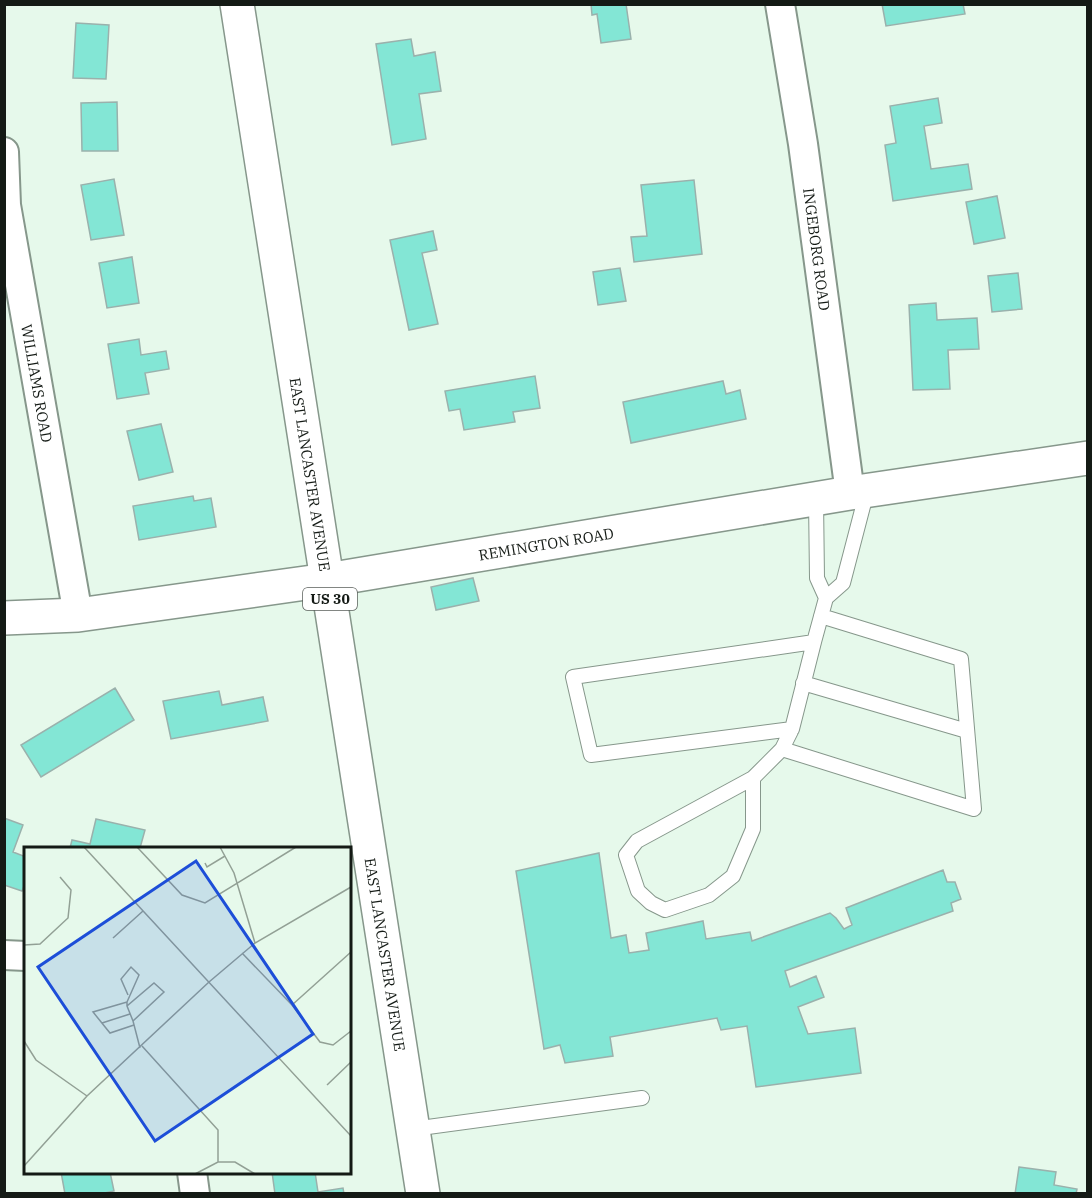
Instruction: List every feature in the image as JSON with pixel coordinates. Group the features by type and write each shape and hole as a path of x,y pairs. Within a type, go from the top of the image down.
{"main road":[{"name":"EAST LANCASTER AVENUE","path":"237,4 423,1194"},
{"name":"REMINGTON ROAD","path":"4,618 78,615 327,580 859,491 1088,458"}],"street":[{"name":"INGEBORG ROAD","path":"780,4 859,491"},
{"name":"WILLIAMS ROAD","path":"4,152 5,205 78,615"},
{"path":"4,955 24,956"},
{"path":"192,1174 195,1194"}],"lane":[{"path":"753,778 753,829 733,876 709,895 665,910 651,903 638,891 626,855 637,841 753,778 782,749 792,729 826,598 843,583 859,491"},
{"path":"816,499 818,578 826,598"},
{"path":"782,749 974,808 961,659 821,616"},
{"path":"792,729 591,755 573,677 814,642"},
{"path":"803,683 967,731"},
{"path":"412,1130 642,1098"}],"building":[{"path":"591,4 626,4 631,39 601,43 597,14 592,15"},
{"path":"882,4 963,4 965,14 886,26"},
{"path":"76,23 109,25 106,79 73,78"},
{"path":"411,39 414,56 435,52 441,91 419,94 426,139 392,145 376,44"},
{"path":"938,98 942,123 924,126 931,169 968,164 972,189 893,201 885,145 896,143 890,106"},
{"path":"117,102 118,151 82,151 81,103"},
{"path":"114,179 124,235 91,240 81,185"},
{"path":"694,180 702,254 634,262 631,237 647,236 641,185"},
{"path":"997,196 1005,238 974,244 966,202"},
{"path":"433,231 437,250 422,253 438,324 409,330 390,240"},
{"path":"132,257 139,303 107,308 99,263"},
{"path":"620,268 626,301 598,305 593,272"},
{"path":"1018,273 1022,309 992,312 988,276"},
{"path":"936,303 937,320 977,318 979,349 948,350 950,389 913,390 909,305"},
{"path":"139,339 141,355 166,351 169,369 145,373 149,394 117,399 108,344"},
{"path":"535,376 540,408 513,412 515,422 464,430 460,409 449,411 445,391"},
{"path":"723,381 726,394 740,390 746,419 631,443 623,402"},
{"path":"161,424 173,472 139,480 127,431"},
{"path":"193,496 194,501 211,498 216,527 139,540 133,506"},
{"path":"473,578 479,601 436,610 431,587"},
{"path":"115,688 134,720 41,777 21,745"},
{"path":"219,691 222,705 263,697 268,721 171,739 163,701"},
{"path":"4,818 23,825 13,852 24,856 24,886 22,891 4,885"},
{"path":"96,819 145,830 140,847 70,847 72,840 90,844"},
{"path":"599,853 611,938 626,935 629,953 649,950 646,933 703,921 706,939 750,932 752,941 830,913 844,929 852,925 846,908 943,870 947,882 955,882 961,899 951,903 953,911 785,971 790,987 816,976 824,997 798,1007 808,1034 855,1028 861,1073 756,1087 747,1026 721,1030 717,1018 610,1037 613,1056 565,1063 560,1045 544,1049 516,871"},
{"path":"1019,1167 1056,1172 1054,1185 1077,1189 1076,1194 1015,1194"},
{"path":"61,1174 110,1174 114,1191 100,1194 65,1194"},
{"path":"272,1174 315,1174 318,1192 343,1188 344,1194 275,1194"}]}
